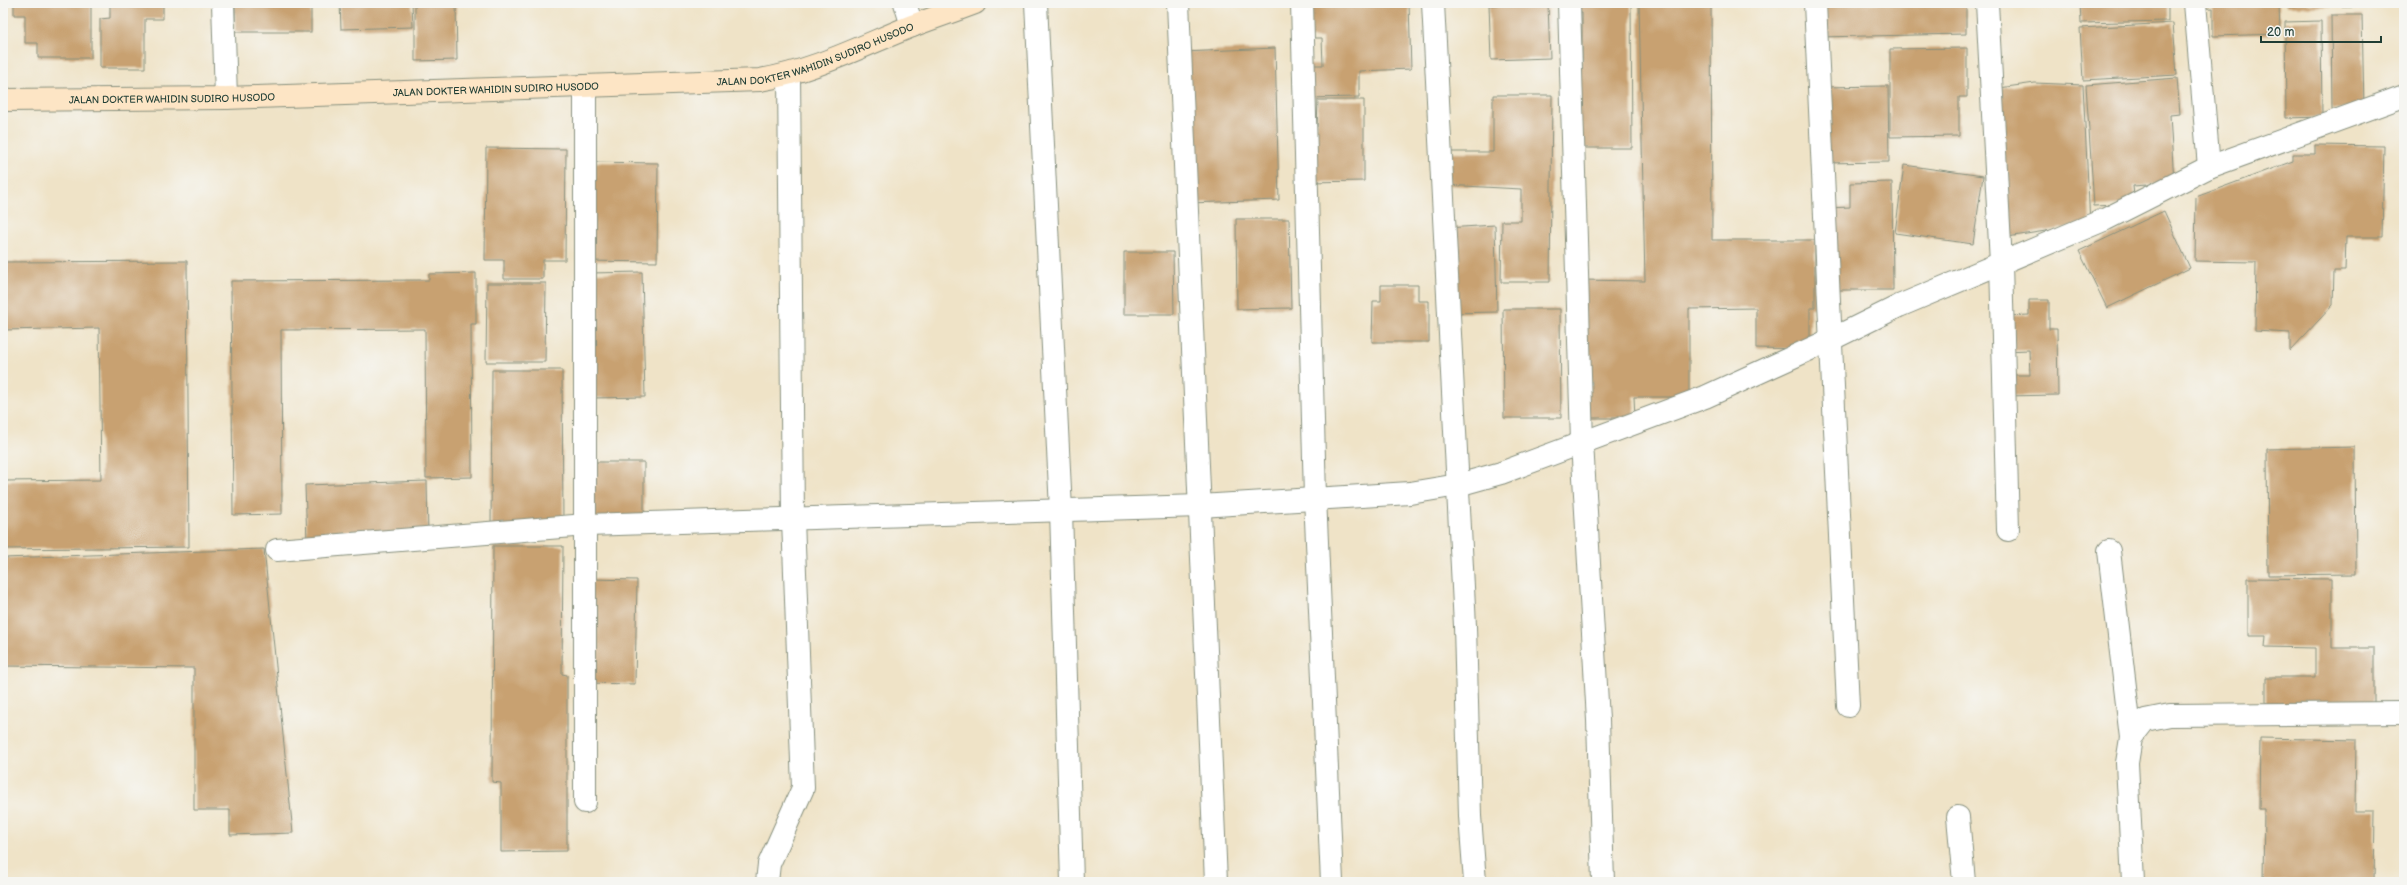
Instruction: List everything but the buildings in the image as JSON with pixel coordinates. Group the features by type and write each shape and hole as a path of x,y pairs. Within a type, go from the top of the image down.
{"main road":[{"name":"JALAN DOKTER WAHIDIN SUDIRO HUSODO","path":"3,100 226,98 760,80 789,75 836,58 912,26 975,3"}],"street":[{"path":"223,3 226,98"},
{"path":"905,3 912,26"},
{"path":"1036,3 1061,510 1072,882"},
{"path":"1178,3 1216,882"},
{"path":"1302,3 1315,497 1332,882"},
{"path":"1433,3 1465,626 1470,816 1475,882"},
{"path":"1569,3 1582,442 1598,720 1603,882"},
{"path":"1815,3 1848,706"},
{"path":"1987,3 2000,263 2008,530"},
{"path":"2195,3 2209,167"},
{"path":"767,882 769,864 803,788 794,519 789,75"},
{"path":"585,87 585,802"},
{"path":"276,550 586,525 1200,506 1315,497 1410,493 1458,486 1501,473 1705,397 1830,340 1899,306 2106,220 2209,167 2404,96"},
{"path":"2109,551 2131,738 2127,763 2133,882"},
{"path":"2131,738 2146,720 2170,715 2404,713"},
{"path":"1958,817 1964,882"}]}
